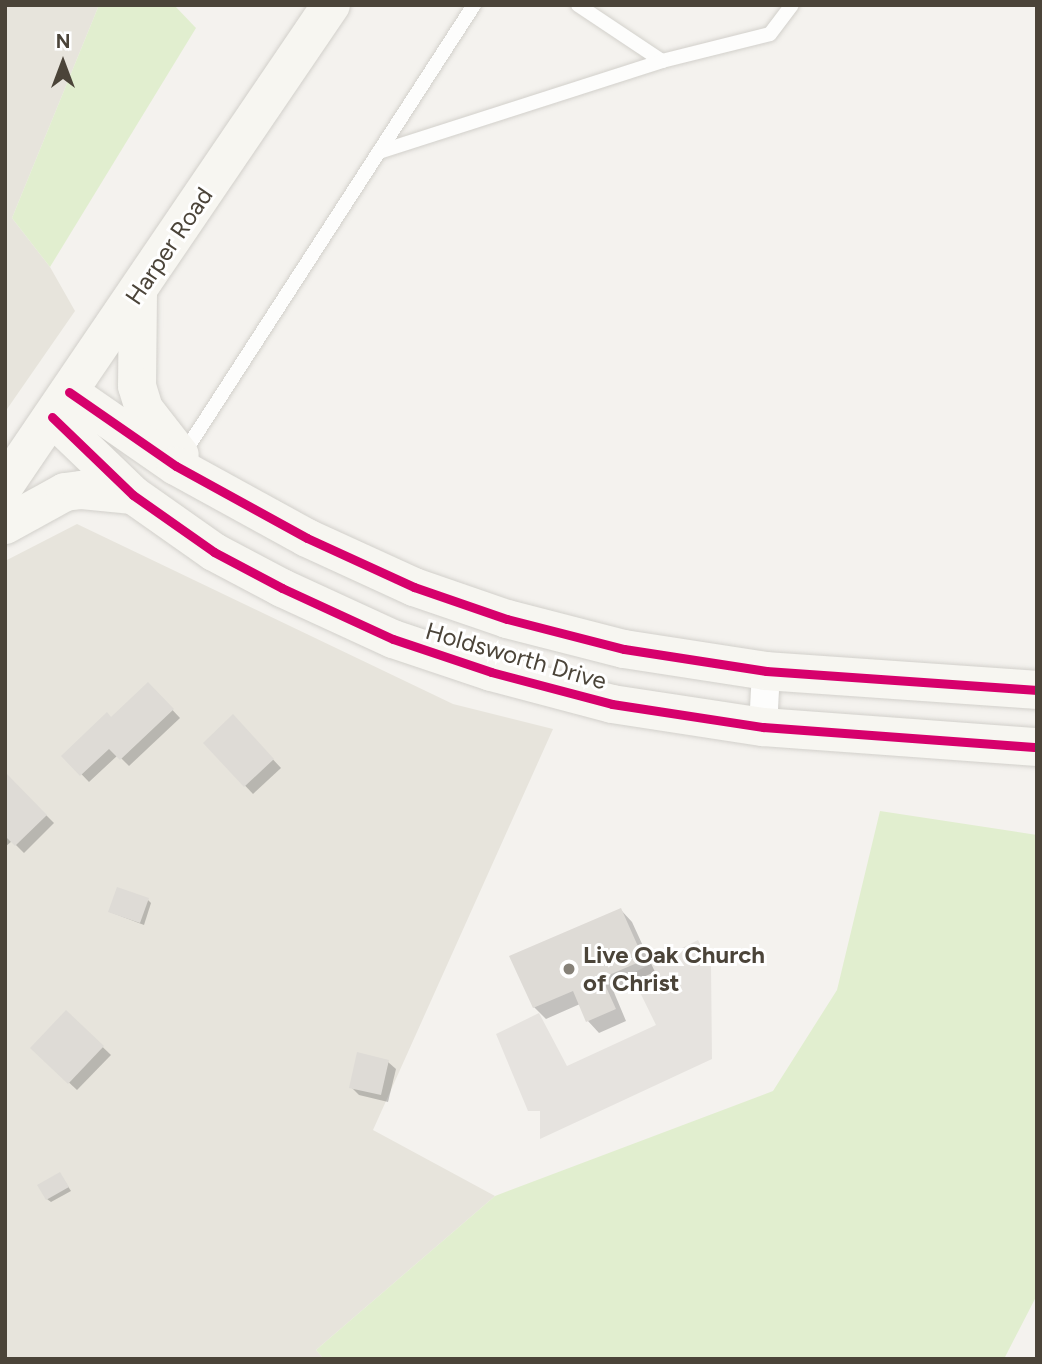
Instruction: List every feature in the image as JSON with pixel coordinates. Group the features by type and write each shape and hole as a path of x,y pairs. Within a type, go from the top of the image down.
{"main road":[{"name":"Harper Road","path":"5,485 331,5"},
{"path":"138,292 138,391 148,415 185,467"},
{"name":"Holdsworth Drive","path":"60,405 185,467 307,538 414,587 507,619 624,649 766,671 1037,690"},
{"name":"Holdsworth Drive","path":"60,405 133,495 214,552 282,588 393,639 491,672 612,704 763,727 1037,747"},
{"path":"5,525 65,492 82,490 133,495"}],"street":[{"path":"763,727 766,671"}],"lane":[{"path":"185,467 379,152 474,5"},
{"path":"578,5 662,61"},
{"path":"379,152 662,61 770,34 792,5"}],"shaded area":[{"path":"5,5 99,5 12,218 50,267 75,311 5,412"},
{"path":"77,524 453,704 553,729 373,1130 495,1196 316,1350 324,1359 5,1359 5,561"},
{"path":"698,940 711,965 712,1059 540,1139 540,1111 528,1111 496,1034 539,1013 567,1066 656,1025 631,974"}],"green space":[{"path":"99,5 174,5 196,28 50,267 12,218"},
{"path":"880,811 1037,835 1037,1295 1004,1359 324,1359 316,1350 495,1196 773,1091 837,990"}],"building":[{"path":"148,682 174,709 120,760 109,749 80,776 61,756 107,712 111,717"},
{"path":"233,714 274,759 244,787 203,743"},
{"path":"5,772 47,815 15,846 5,836"},
{"path":"117,887 149,898 140,923 108,912"},
{"name":"Live Oak Church of Christ","path":"621,908 644,960 602,978 616,1009 586,1022 573,991 533,1008 509,956"},
{"path":"66,1010 104,1046 68,1084 30,1048"},
{"path":"357,1052 389,1060 381,1095 349,1088"},
{"path":"60,1172 69,1187 46,1200 37,1185"}],"cycle path":[{"path":"69,392 176,466 307,538 414,587 507,619 624,649 766,671 1037,690"},
{"path":"52,417 133,495 214,552 282,588 393,639 491,672 612,704 763,727 1037,747"}],"place":[{"name":"Live Oak Church of Christ","path":"569,969"}]}
